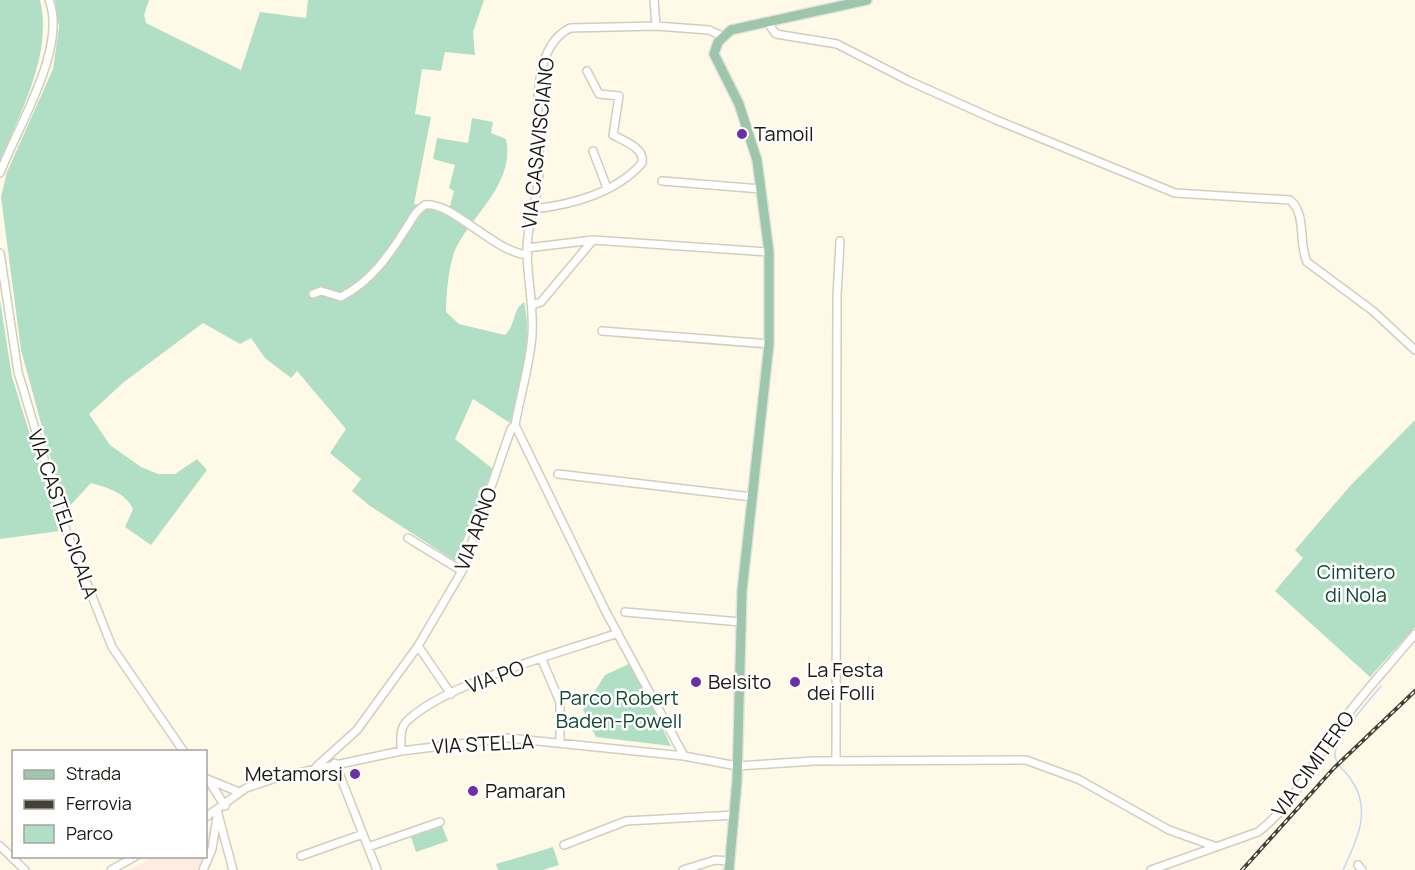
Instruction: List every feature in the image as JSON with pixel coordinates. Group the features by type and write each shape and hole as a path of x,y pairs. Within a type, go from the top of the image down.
{"main road":[{"path":"730,866 735,815 742,591 769,344 769,252 758,160 739,104 715,60 715,48 722,36 731,30 867,0"}],"street":[{"path":"0,173 50,52 54,22 49,0"},
{"path":"654,0 656,26"},
{"path":"767,22 776,34 837,44 983,114 1175,193 1290,200 1300,218 1303,253 1307,262 1373,311 1415,350"},
{"name":"VIA CASAVISCIANO","path":"527,251 539,172 537,133 539,94 549,46 559,34 570,28 656,26 709,30 722,36"},
{"path":"533,209 563,206 607,188 640,166 644,159 637,149 613,135 620,96 598,94 587,71"},
{"path":"593,151 607,188"},
{"path":"662,181 760,189"},
{"path":"314,294 321,291 341,297 369,278 388,255 414,213 425,205 442,209 508,251 527,251 593,240 769,252"},
{"path":"532,305 541,302 593,240"},
{"path":"836,761 837,296 840,241"},
{"name":"VIA ARNO","path":"316,767 357,730 418,646 462,571 511,429 515,425 532,337 532,305 527,251"},
{"name":"VIA CASTEL CICALA","path":"0,253 18,372 64,525 112,647 183,750"},
{"path":"602,331 769,344"},
{"path":"515,425 554,509 684,756"},
{"path":"558,474 752,497"},
{"path":"408,538 462,571"},
{"path":"625,612 741,622"},
{"name":"VIA PO","path":"401,751 400,733 406,721 451,694 618,633"},
{"name":"VIA CIMITERO","path":"1151,870 1258,832 1271,822 1304,783 1334,733 1415,634"},
{"path":"418,646 451,694"},
{"path":"542,660 560,702 560,742"},
{"name":"VIA STELLA","path":"316,767 401,751 508,738 684,756 737,766 836,761 1026,760 1078,779 1169,830 1214,846"},
{"path":"335,763 377,870"},
{"path":"207,816 225,806 239,792 269,780 316,767"},
{"path":"207,778 239,792"},
{"path":"207,779 225,806"},
{"path":"203,870 212,849 218,811"},
{"path":"218,811 233,870"},
{"path":"564,844 626,821 735,815"},
{"path":"368,847 440,822"},
{"path":"301,856 363,834"},
{"path":"0,846 24,870"},
{"path":"212,849 228,850"},
{"path":"111,870 132,858"},
{"path":"683,870 715,860 730,866"}],"shaded area":[{"path":"207,828 210,833 207,854"},
{"path":"151,858 205,858 201,870 130,870"}],"green space":[{"path":"0,0 40,0 43,21 42,41 32,83 0,162"},
{"path":"55,0 149,0 144,15 146,23 241,70 260,12 306,18 308,0 484,0 473,32 475,55 445,52 441,71 422,69 415,114 431,117 414,204 449,209 454,191 449,188 455,165 433,159 437,138 468,143 472,118 493,122 491,133 506,139 505,169 500,182 458,244 452,259 446,312 459,324 505,335 520,305 524,302 526,317 524,363 510,423 473,399 455,439 493,469 455,561 370,506 352,491 361,479 330,453 346,429 297,371 291,378 265,358 251,338 240,344 203,323 124,382 89,414 110,445 141,467 158,474 175,474 197,459 207,470 151,545 125,527 133,509 125,498 110,489 91,483 65,511 21,350 1,197 7,172 53,69 59,27"},
{"path":"0,300 12,377 60,531 0,539"},
{"name":"Cimitero di Nola","path":"1415,420 1415,627 1370,677 1275,591 1303,558 1295,550 1351,485"},
{"name":"Parco Robert Baden-Powell","path":"631,663 671,746 596,737 583,710 605,675"},
{"path":"442,826 448,841 416,852 411,837"},
{"path":"553,847 559,865 543,870 498,870 496,864"}],"waterway":[{"path":"1343,870 1357,836 1362,813 1357,790 1338,764 1335,755 1347,729 1381,686"}],"railway":[{"path":"1242,870 1334,768 1415,691"}],"place":[{"name":"Tamoil","path":"742,134"},
{"name":"Belsito","path":"696,682"},
{"name":"La Festa dei Folli","path":"795,682"},
{"name":"Metamorsi","path":"355,774"},
{"name":"Pamaran","path":"473,791"}]}
